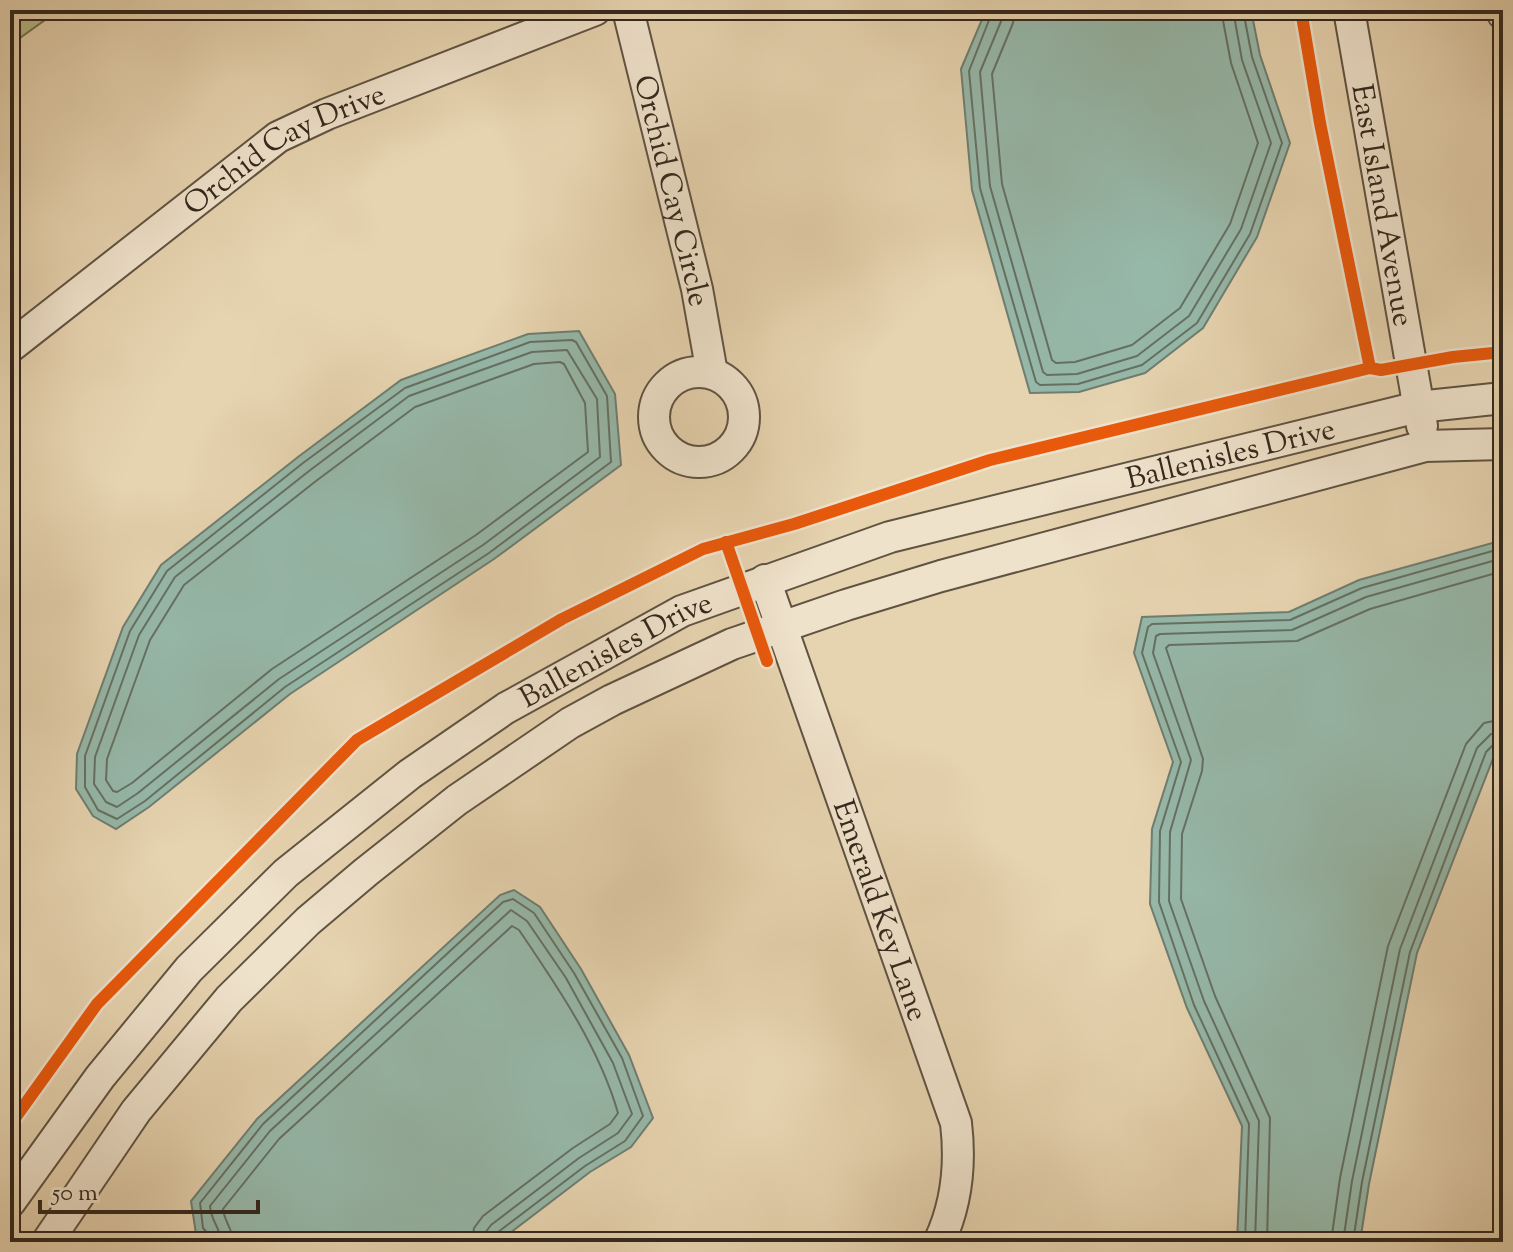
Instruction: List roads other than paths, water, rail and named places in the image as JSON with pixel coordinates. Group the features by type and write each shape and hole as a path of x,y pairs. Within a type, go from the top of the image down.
{"street":[{"name":"Orchid Cay Drive","path":"10,347 278,137 327,114 595,10"},
{"name":"Orchid Cay Circle","path":"628,10 697,289 712,373"},
{"name":"East Island Avenue","path":"1349,10 1425,446"},
{"name":"Ballenisles Drive","path":"10,1202 100,1077 179,981 286,873 410,774 506,708 682,611 890,537 1418,407 1503,398"},
{"name":"Ballenisles Drive","path":"47,1242 136,1111 229,999 308,921 366,872 457,800 570,723 732,644 941,576 1425,446 1503,444"},
{"name":"Emerald Key Lane","path":"765,580 956,1123 959,1167 956,1189 939,1242"}],"water":[{"path":"986,10 1251,10 1260,55 1290,143 1257,237 1203,328 1145,373 1079,392 1030,393 972,190 961,69"},
{"path":"579,331 615,394 621,465 494,559 290,694 149,807 116,829 93,816 76,789 77,754 123,627 161,565 401,380 528,334"},
{"path":"1503,540 1503,746 1494,756 1417,953 1360,1242 1237,1242 1242,1126 1187,1008 1150,904 1152,829 1173,762 1134,653 1142,617 1289,612 1359,580"},
{"path":"514,890 540,907 581,969 629,1055 653,1118 631,1147 590,1172 498,1242 207,1242 196,1234 191,1201 257,1119 500,895"}]}
